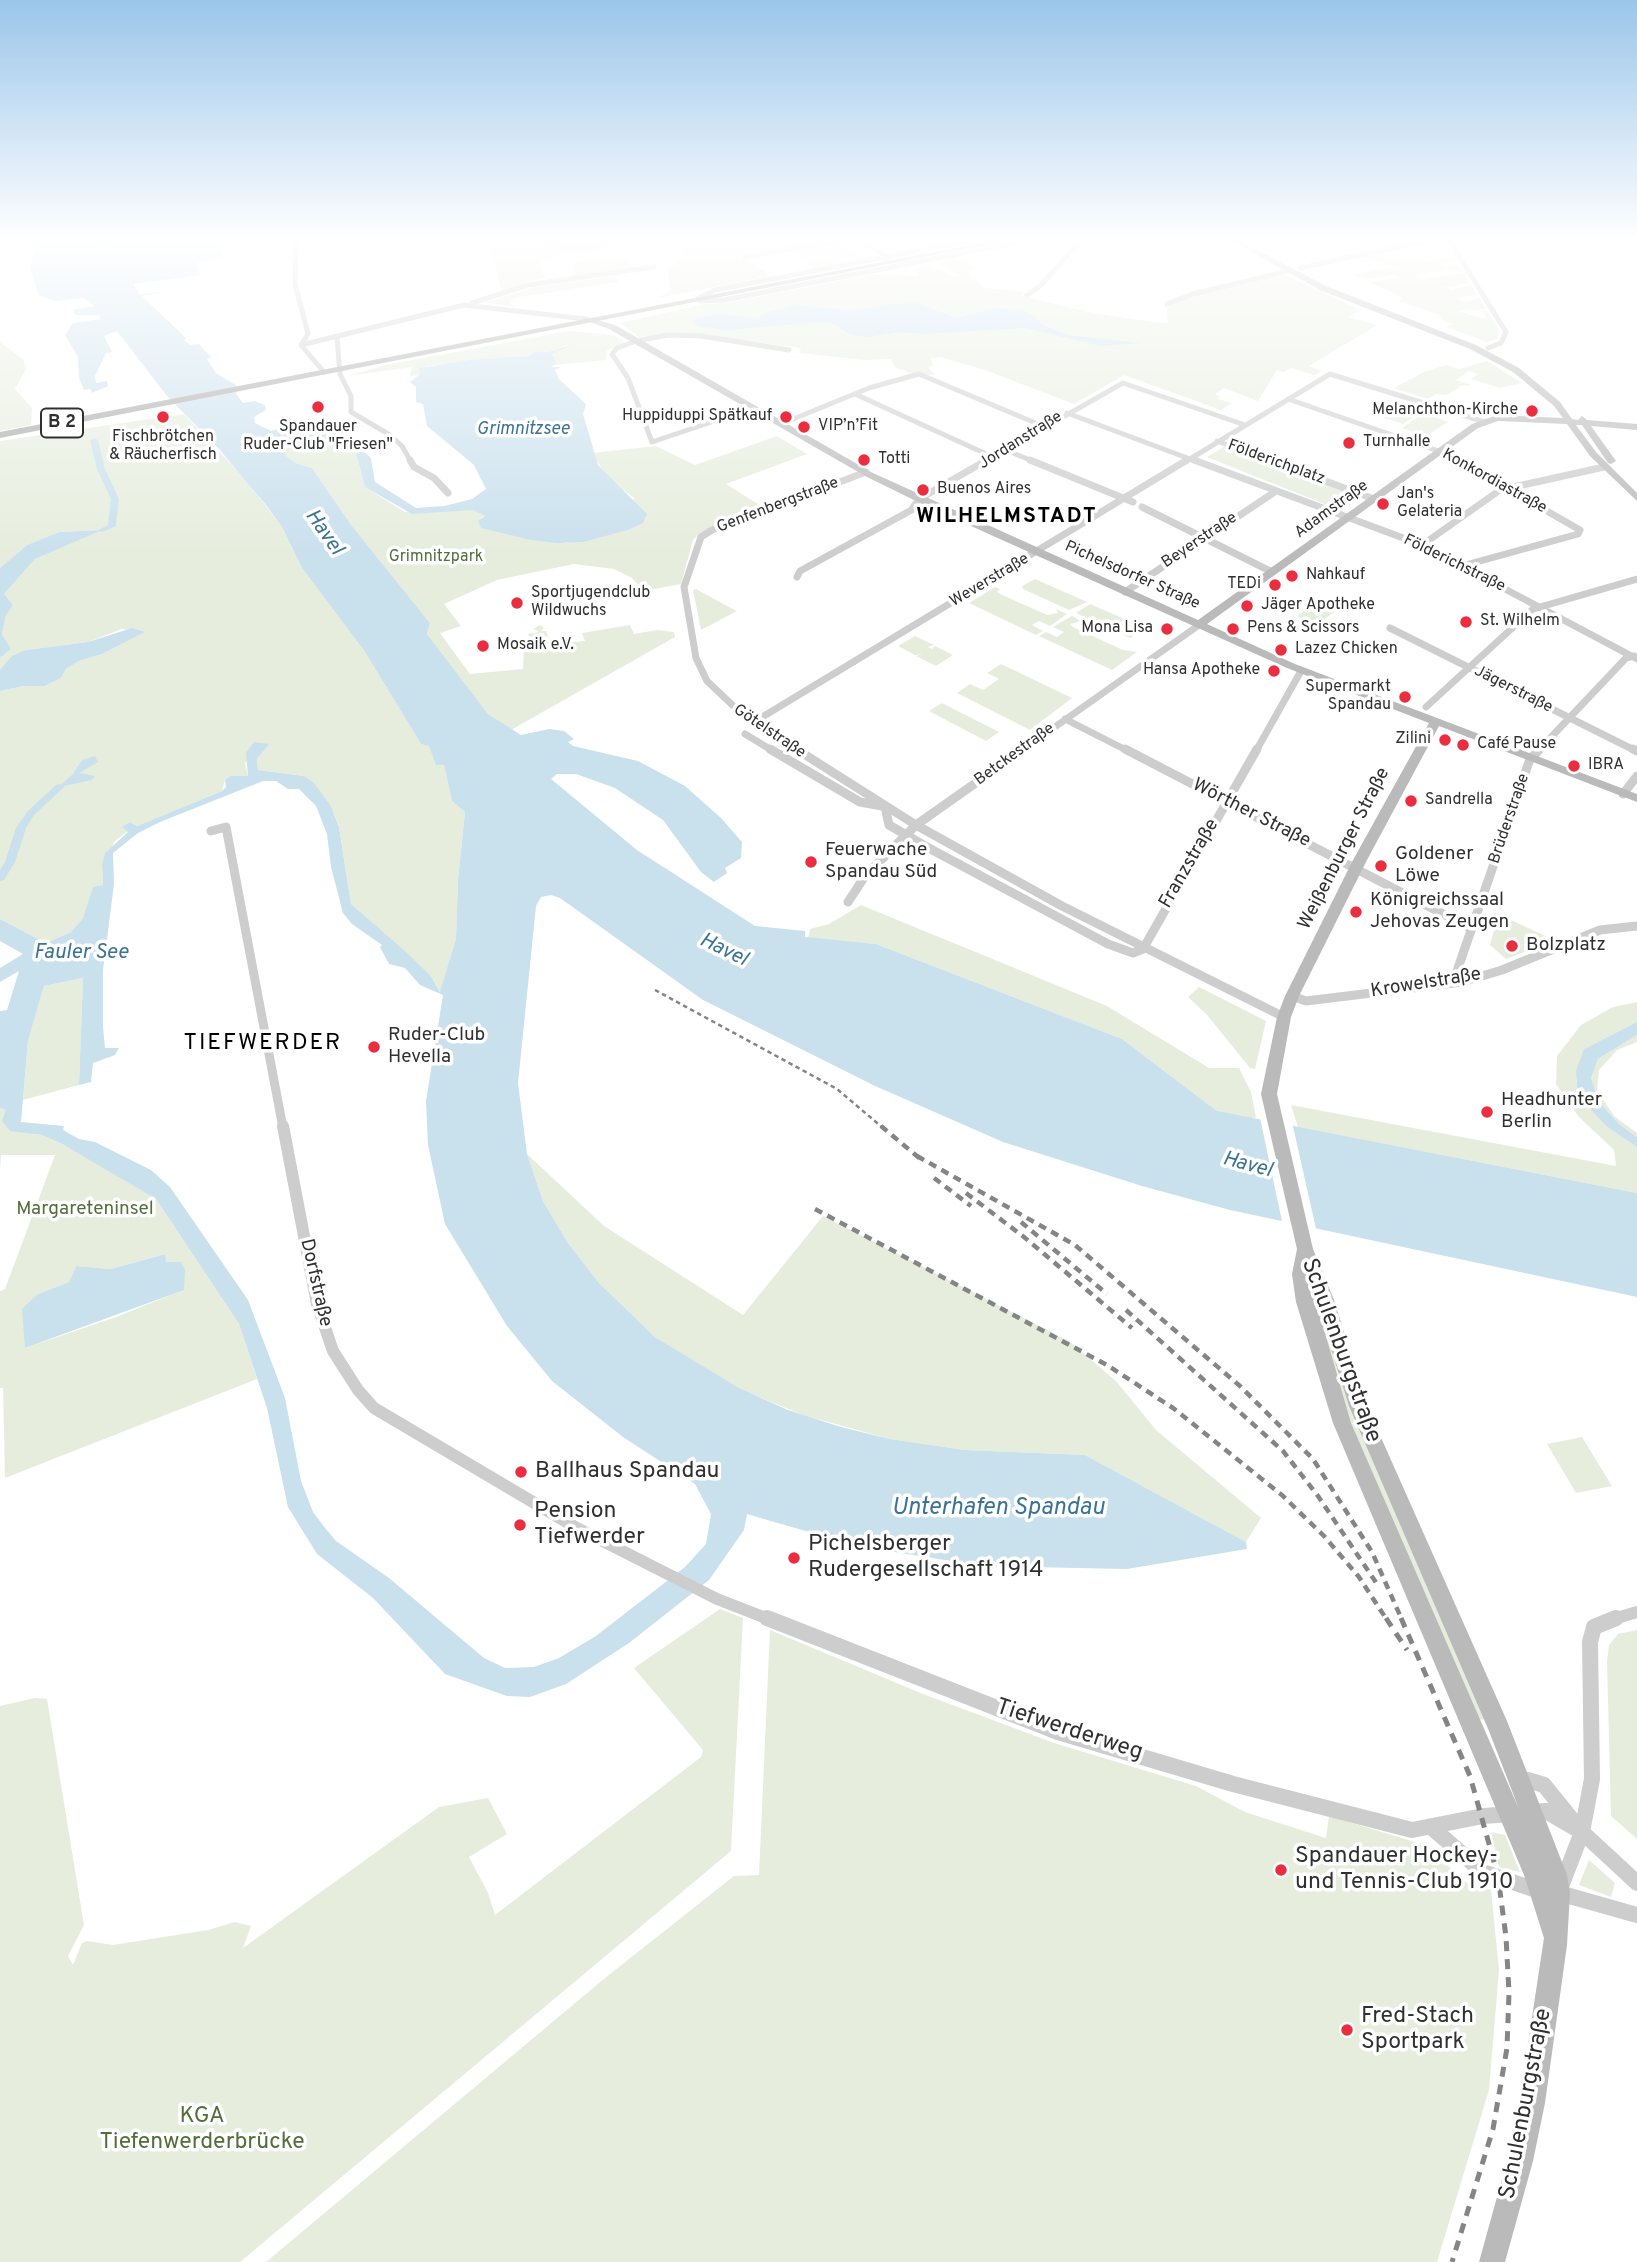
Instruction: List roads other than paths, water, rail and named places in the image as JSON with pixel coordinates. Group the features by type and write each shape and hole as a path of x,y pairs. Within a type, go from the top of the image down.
{"main road":[{"name":"B 2","path":"0,435 460,346"}],"street":[{"path":"301,346 324,372"},
{"path":"335,346 342,369 341,376 351,396 351,412 390,435 402,446 414,467 434,478 448,493"},
{"path":"624,346 617,348 612,357 628,378 652,442 753,408"},
{"name":"Pichelsdorfer Straße","path":"644,346 922,501 1301,671 1637,798"},
{"path":"760,346 789,350"},
{"path":"1475,346 1484,349 1494,346"},
{"path":"1476,346 1557,392 1586,426 1607,457 1637,487"},
{"path":"1521,370 1550,396 1604,467 1637,498"},
{"name":"Weverstraße","path":"754,723 1217,441 1334,374 1485,422"},
{"path":"781,424 907,376 932,377 1045,427"},
{"name":"Jordanstraße","path":"797,577 800,571 912,509 1067,413 1123,383 1245,425"},
{"path":"855,394 995,458"},
{"name":"Konkordiastraße","path":"1288,399 1440,451 1578,529 1578,534 1462,566"},
{"name":"Földerichstraße","path":"1067,413 1422,545 1635,657"},
{"path":"1485,422 1573,424 1637,430"},
{"name":"Adamstraße","path":"1199,625 1440,451 1485,422"},
{"name":"Földerichplatz","path":"1217,441 1374,499"},
{"path":"1007,451 1133,502"},
{"path":"1422,545 1506,488 1604,467"},
{"name":"Genfenbergstraße","path":"684,587 691,560 705,534 866,472"},
{"name":"Beyerstraße","path":"1125,592 1276,491"},
{"path":"1142,507 1272,572"},
{"path":"1426,707 1538,606 1637,579"},
{"name":"Götelstraße","path":"684,587 686,610 700,670 726,702 754,723 884,806 1062,906 1134,940 1143,949 1284,1017"},
{"name":"Betckestraße","path":"848,902 865,876 916,825 1199,625"},
{"name":"Jägerstraße","path":"1390,628 1637,751"},
{"name":"Brüderstraße","path":"1462,982 1457,971 1530,759 1626,658 1635,657"},
{"name":"Franzstraße","path":"1143,949 1301,671"},
{"name":"Wörther Straße","path":"1065,719 1472,929"},
{"name":"Weißenburger Straße","path":"1292,996 1356,868 1435,722"},
{"path":"745,734 860,802 884,806"},
{"path":"1623,794 1637,776"},
{"name":"Götelstraße","path":"884,806 890,825 905,835 1108,944 1133,953 1143,949"},
{"name":"Dorfstraße","path":"211,831 226,827 313,1288 333,1351 358,1390 374,1408 492,1480 669,1576"},
{"name":"Krowelstraße","path":"1292,996 1306,1001 1462,982 1502,970 1600,930 1637,926"},
{"path":"1292,996 1284,1017 1269,1086 1305,1248"},
{"name":"Schulenburgstraße","path":"1305,1248 1325,1300 1368,1433 1520,1780 1521,1813"},
{"name":"Schulenburgstraße","path":"1305,1248 1301,1274 1305,1302 1342,1423 1521,1813 1550,1892 1555,1945 1524,2143 1492,2262"},
{"name":"Tiefwerderweg","path":"669,1576 717,1599 1058,1732 1233,1784 1412,1830 1453,1822 1546,1811 1583,1832"},
{"path":"1550,1892 1583,1832 1592,1779 1590,1642 1594,1627 1637,1612"},
{"name":"Tiefwerderweg","path":"1520,1780 1544,1785 1583,1832 1637,1883"},
{"path":"1431,1827 1483,1872 1637,1915"}],"water":[{"path":"71,346 109,346 112,352 106,353 95,376 96,383 107,381 108,386 92,393 90,389 84,390 79,378 78,357"},
{"path":"128,346 200,346 211,357 207,359 216,373 236,385 236,394 243,403 254,401 265,405 266,410 254,417 255,423 271,431 303,421 305,422 292,428 310,431 319,428 355,444 371,458 375,482 416,508 444,506 472,499 486,489 474,465 427,426 423,404 416,402 416,387 410,382 420,374 419,368 471,360 529,356 537,351 548,352 570,346 552,354 556,364 551,367 561,367 555,370 559,379 586,404 583,414 598,465 647,514 643,523 628,530 583,542 558,543 531,540 481,528 478,521 485,516 473,510 412,514 365,487 356,453 341,445 303,436 283,446 286,456 296,463 312,468 352,526 430,623 427,634 488,714 521,735 549,729 564,731 574,739 568,742 573,746 638,761 685,786 721,818 742,842 741,858 725,868 727,873 714,882 701,872 663,820 615,788 576,774 557,774 551,779 637,850 755,926 805,931 805,937 876,944 1122,1039 1217,1111 1637,1193 1637,1297 1230,1210 1142,1186 1003,1142 873,1085 703,1000 560,898 551,895 541,897 536,906 518,1083 527,1154 543,1201 568,1243 599,1283 655,1337 739,1388 788,1410 841,1427 890,1439 965,1450 1085,1455 1246,1542 1247,1549 1127,1569 982,1566 857,1546 747,1514 744,1530 709,1580 629,1643 566,1684 530,1697 507,1696 445,1674 373,1598 317,1554 288,1507 267,1408 239,1324 156,1199 64,1145 42,1135 10,1131 2,1121 6,1110 0,1108 0,1011 7,1010 19,971 0,982 0,968 23,954 0,941 0,919 46,943 71,932 83,918 93,887 103,885 102,865 105,853 128,832 122,827 130,822 137,826 222,791 226,787 225,780 230,776 248,776 246,753 254,742 269,744 257,759 258,770 304,776 314,783 331,806 339,827 351,904 431,976 440,992 456,939 458,880 465,812 452,801 444,765 436,765 429,746 421,744 365,652 302,568 282,527 266,505 219,449 167,396","holes":["263,781 276,781 288,789 299,789 316,806 327,834 331,867 343,913 352,924 382,945 380,947 389,964 405,968 420,985 443,995 426,1101 428,1145 445,1224 507,1326 552,1381 623,1437 695,1484 711,1514 706,1544 685,1567 596,1636 559,1658 534,1667 505,1668 484,1658 389,1578 336,1541 325,1528 313,1512 301,1481 285,1398 248,1300 170,1187 151,1170 95,1142 79,1139 63,1130 64,1126 21,1122 28,1041 44,986 83,978 79,1085 91,1082 93,1063 115,1055 119,1048 105,1048 103,1027 103,970 114,884 113,853 138,833 160,822"]},
{"path":"102,530 35,559 4,594 13,605 6,615 2,634 11,649 0,658 0,568 27,545 59,532"},
{"path":"132,628 145,632 102,654 79,661 66,669 61,678 45,686 24,686 0,691 0,670 12,656 26,650 88,642"},
{"path":"95,756 98,762 79,773 95,776 92,780 59,787 73,774 82,760"},
{"path":"1637,1022 1637,1035 1598,1059 1591,1078 1599,1102 1619,1124 1637,1137 1637,1147 1607,1127 1585,1103 1577,1087 1576,1071 1584,1049"},
{"path":"165,1254 166,1262 181,1262 185,1270 184,1290 25,1348 22,1309 38,1294 69,1282 76,1266 111,1269"}],"waterway":[{"path":"94,440 101,469 115,499 112,526 102,530"},
{"path":"0,878 10,862 21,828 31,813 59,787"}],"railway":[{"path":"655,990 837,1089 883,1128"},
{"path":"881,1126 924,1162"},
{"path":"917,1156 1075,1245 1240,1386 1313,1459 1372,1552 1402,1620"},
{"path":"934,1178 971,1206"},
{"path":"966,1193 1024,1237 1132,1328"},
{"path":"815,1209 1107,1365 1173,1408 1283,1496 1324,1536 1359,1577 1387,1620"},
{"path":"1021,1222 1107,1294"},
{"path":"1126,1310 1283,1451 1318,1496 1379,1587"},
{"path":"1386,1618 1407,1650"},
{"path":"1401,1618 1470,1776 1498,1876 1506,1937 1509,1993 1507,2048 1493,2129 1452,2262"}],"place":[{"name":"Spandauer Ruder-Club \"Friesen\"","path":"318,407"},
{"name":"Melanchthon-Kirche","path":"1532,411"},
{"name":"Fischbrötchen & Räucherfisch","path":"163,417"},
{"name":"Huppiduppi Spätkauf","path":"786,417"},
{"name":"VIP’n’Fit","path":"804,427"},
{"name":"Turnhalle","path":"1349,443"},
{"name":"Totti","path":"864,460"},
{"name":"Buenos Aires","path":"923,490"},
{"name":"Jan's Gelateria","path":"1383,504"},
{"name":"Nahkauf","path":"1292,576"},
{"name":"TEDi","path":"1275,585"},
{"name":"Sportjugendclub Wildwuchs","path":"517,603"},
{"name":"Jäger Apotheke","path":"1247,606"},
{"name":"St. Wilhelm","path":"1466,622"},
{"name":"Mona Lisa","path":"1167,629"},
{"name":"Pens & Scissors","path":"1233,629"},
{"name":"Mosaik e.V.","path":"483,646"},
{"name":"Lazez Chicken","path":"1281,650"},
{"name":"Hansa Apotheke","path":"1274,671"},
{"name":"Supermarkt Spandau","path":"1405,697"},
{"name":"Zilini","path":"1445,740"},
{"name":"Café Pause","path":"1463,745"},
{"name":"IBRA","path":"1574,766"},
{"name":"Sandrella","path":"1411,801"},
{"name":"Feuerwache Spandau Süd","path":"811,862"},
{"name":"Goldener Löwe","path":"1381,866"},
{"name":"Königreichssaal Jehovas Zeugen","path":"1356,912"},
{"name":"Bolzplatz","path":"1512,946"},
{"name":"Ruder-Club Hevella","path":"374,1047"},
{"name":"Headhunter Berlin","path":"1487,1112"},
{"name":"Ballhaus Spandau","path":"521,1472"},
{"name":"Pension Tiefwerder","path":"520,1525"},
{"name":"Pichelsberger Rudergesellschaft 1914","path":"794,1558"},
{"name":"Spandauer Hockey- und Tennis-Club 1910","path":"1281,1870"},
{"name":"Fred-Stach Sportpark","path":"1347,2030"}],"district":[{"name":"WILHELMSTADT","path":"1007,518"},
{"name":"TIEFWERDER","path":"263,1044"}],"water label":[{"name":"Grimnitzsee","path":"523,430"},
{"name":"Havel","path":"323,533"},
{"name":"Havel","path":"723,951"},
{"name":"Fauler See","path":"81,954"},
{"name":"Havel","path":"1247,1166"},
{"name":"Unterhafen Spandau","path":"998,1509"}],"park label":[{"name":"Grimnitzpark","path":"436,558"},
{"name":"Margareteninsel","path":"85,1210"},
{"name":"KGA Tiefenwerderbrücke","path":"202,2130"}]}
